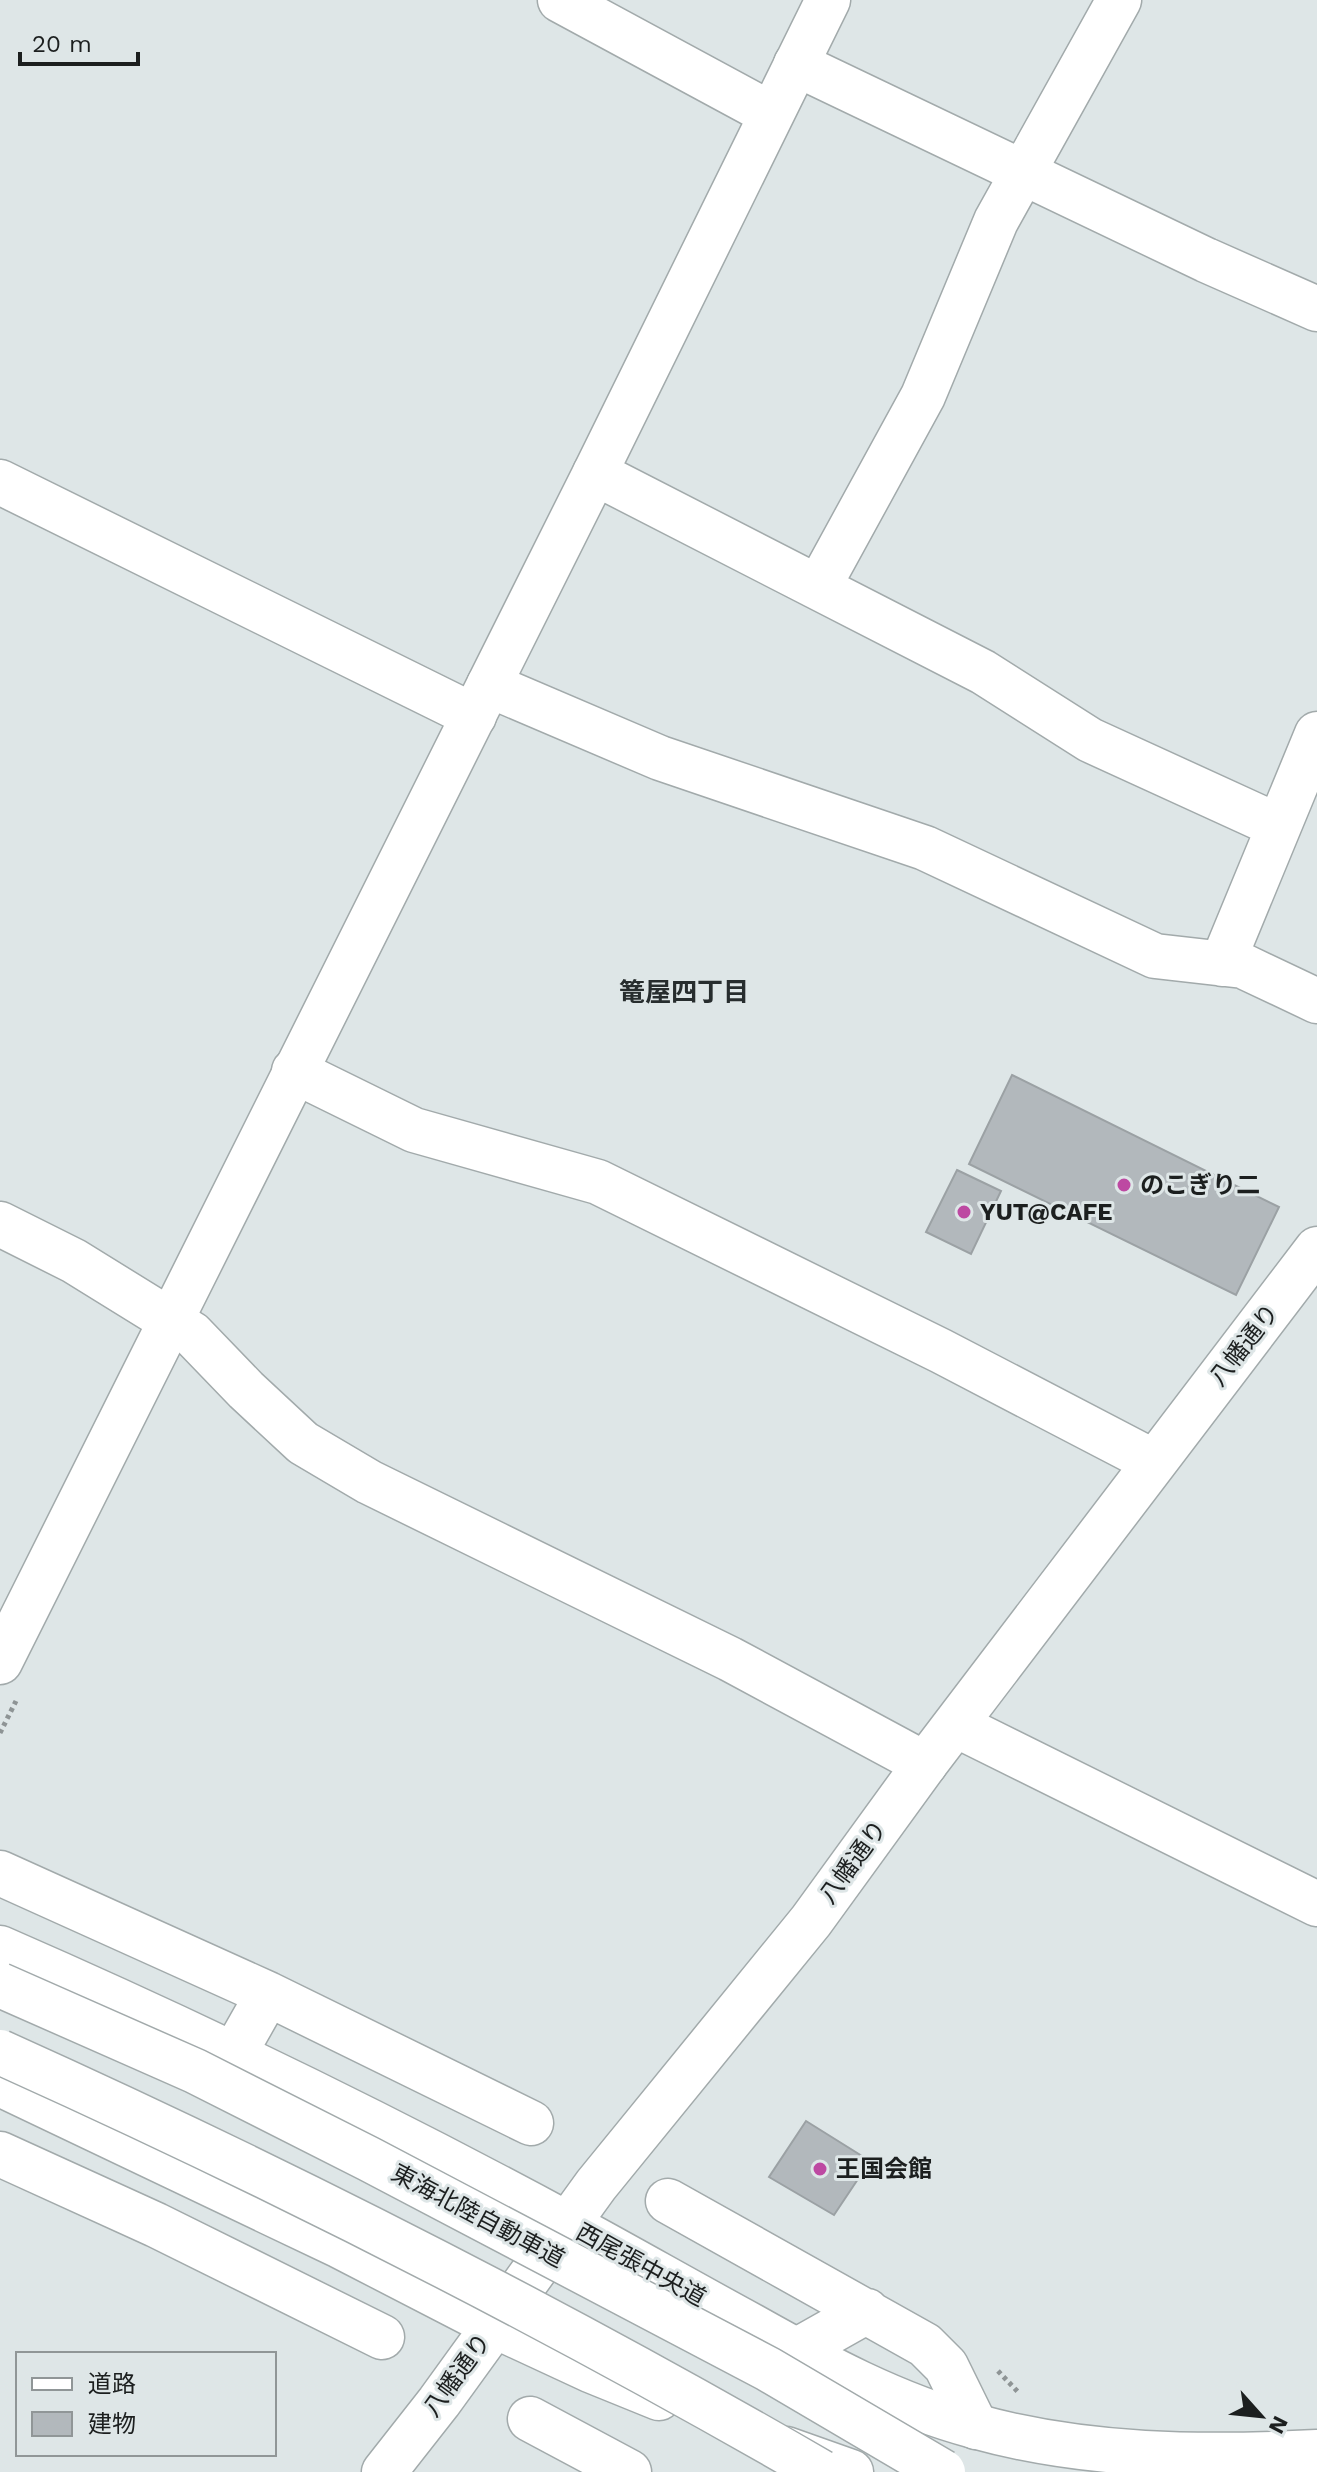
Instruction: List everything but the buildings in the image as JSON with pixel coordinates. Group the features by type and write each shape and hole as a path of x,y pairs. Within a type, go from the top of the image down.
{"main road":[{"path":"560,0 771,114"},
{"path":"0,1662 828,0"},
{"path":"819,586 923,396 996,221 1119,0"},
{"path":"796,64 1206,260 1317,309"},
{"path":"595,473 983,672 1090,740 1278,826"},
{"path":"0,482 481,700 925,848 1155,956 1243,966 1317,1001"},
{"path":"1222,964 1317,734"},
{"path":"294,1071 414,1130 598,1182 941,1351 1154,1462"},
{"path":"0,1224 74,1261 192,1334 303,1443 369,1482 730,1659 925,1764"},
{"name":"八幡通り","path":"384,2472 439,2402 605,2173 811,1921 925,1764 1317,1249"},
{"path":"956,1725 1317,1904"},
{"path":"0,1873 268,1994 531,2123"},
{"name":"西尾張中央道","path":"0,1948 234,2054 403,2138 568,2224 796,2351 919,2409 976,2427 1042,2441 1110,2450 1186,2455 1317,2452"},
{"name":"東海北陸自動車道","path":"0,1985 195,2071 369,2159 768,2369 943,2472"},
{"path":"234,2054 268,1994"},
{"path":"0,2052 164,2126 344,2214 716,2412 821,2472"},
{"path":"0,2084 340,2246 493,2325 590,2370 851,2472"},
{"path":"0,2154 156,2225 382,2337"},
{"path":"156,2225 187,2172"},
{"path":"668,2201 925,2345 946,2366 976,2427"},
{"path":"796,2351 867,2311"},
{"path":"530,2419 629,2472"}],"place":[{"name":"のこぎり二","path":"1124,1185"},
{"name":"YUT@CAFE","path":"964,1212"},
{"name":"王国会館","path":"820,2169"}],"district":[{"name":"篭屋四丁目","path":"684,992"}]}
